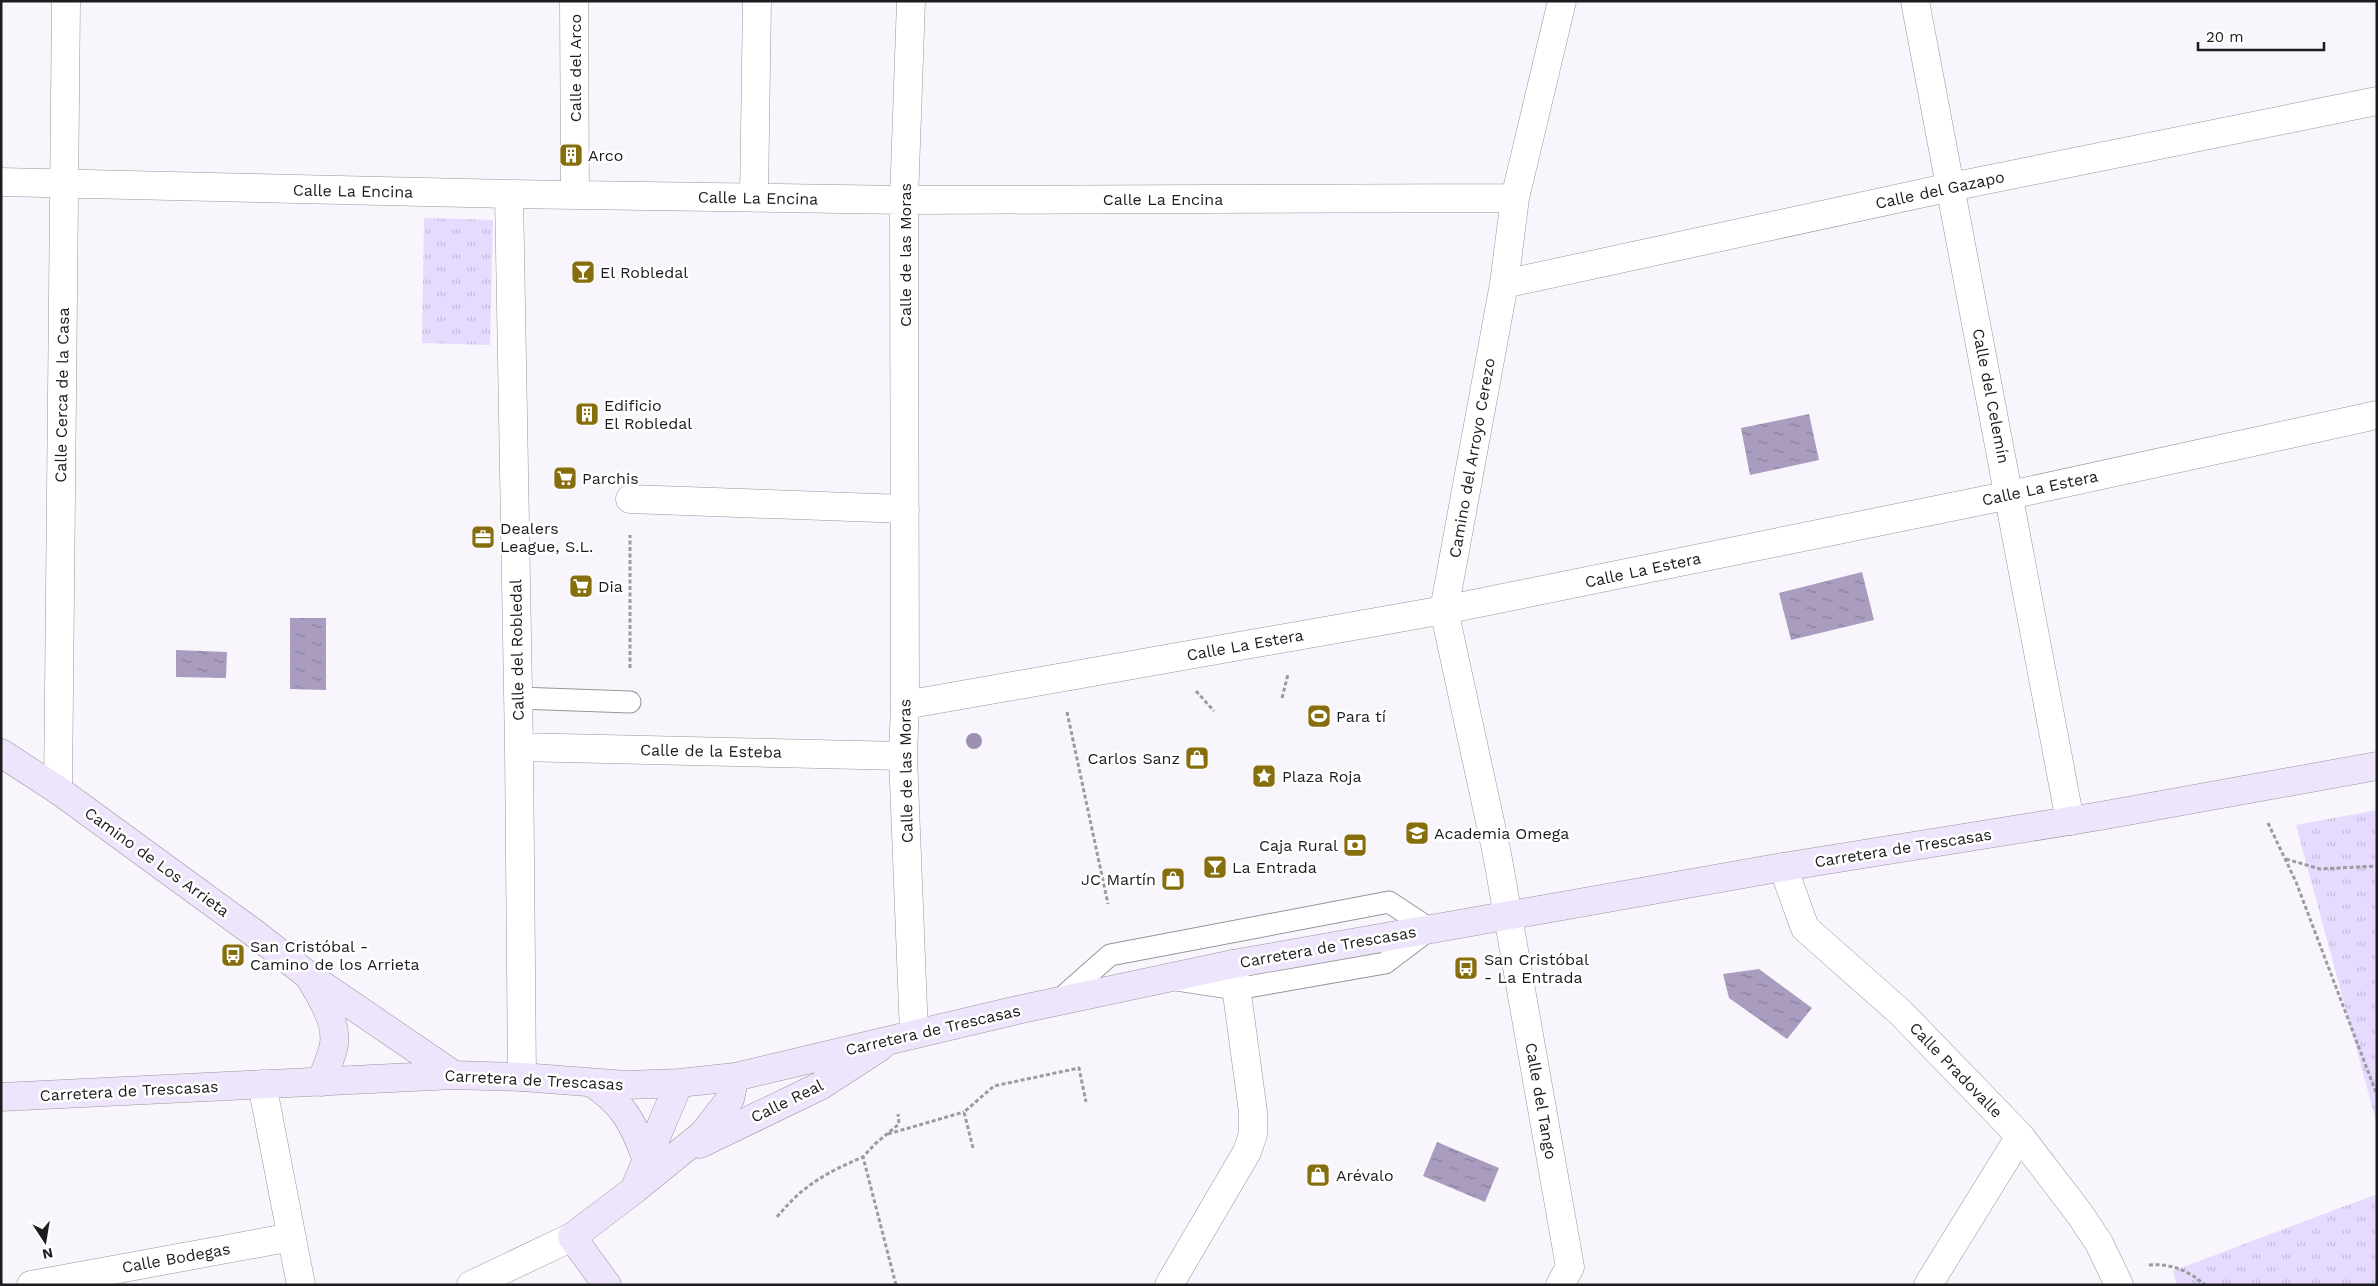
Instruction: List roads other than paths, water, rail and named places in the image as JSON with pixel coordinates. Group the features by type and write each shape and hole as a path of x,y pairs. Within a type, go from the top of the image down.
{"street":[{"name":"Calle Cerca de la Casa","path":"58,790 66,1"},
{"name":"Calle del Arco","path":"574,1 575,195"},
{"path":"754,198 757,1"},
{"name":"Calle de las Moras","path":"902,1036 903,756 906,705 904,200 911,1"},
{"name":"Camino del Arroyo Cerezo","path":"1508,915 1497,854 1444,610 1504,284 1515,198 1562,1"},
{"name":"Calle del Celemín","path":"1915,1 2010,495 2070,821"},
{"name":"Calle del Gazapo","path":"1504,284 1951,188 2377,101"},
{"name":"Calle La Encina","path":"1,182 509,194 904,200 1515,198"},
{"name":"Calle del Robledal","path":"509,194 519,747 522,1077"},
{"name":"Calle La Estera","path":"906,705 1444,610 2010,495 2377,415"},
{"path":"630,499 905,509"},
{"name":"Calle de la Esteba","path":"519,747 903,756"},
{"name":"Camino de Los Arrieta","path":"1,753 58,790 254,933 309,976 454,1075"},
{"name":"Carretera de Trescasas","path":"1,1097 454,1075 522,1077 626,1085 679,1083 735,1077 902,1036 1167,978 1234,976 1430,929 1783,867 2070,821 2377,766"},
{"name":"Calle Pradovalle","path":"1783,867 1805,928 1900,1012 2020,1136 2079,1212 2115,1276"},
{"name":"Calle del Tango","path":"1508,915 1570,1267 1560,1285"},
{"name":"Camino de Los Arrieta","path":"309,976 326,1008 333,1030 334,1044 321,1082"},
{"path":"1169,1285 1247,1152 1253,1134 1253,1112 1234,976"},
{"name":"Calle Real","path":"679,1154 820,1086 902,1036"},
{"name":"Calle Real","path":"471,1285 572,1237 634,1190 679,1154 718,1117 730,1099 735,1077"},
{"path":"592,1083 618,1103 634,1129 646,1158"},
{"path":"634,1190 679,1083"},
{"path":"262,1084 300,1285"},
{"path":"1928,1285 2020,1136"},
{"name":"Calle Bodegas","path":"31,1285 292,1237"},
{"path":"572,1237 607,1285"}],"lane":[{"path":"518,698 630,702"},
{"name":"Carretera de Trescasas","path":"1058,1002 1110,955 1389,902 1430,929"}],"water":[{"path":"1809,414 1819,460 1750,475 1741,428"},
{"path":"1862,572 1874,620 1791,640 1779,593"},
{"path":"290,618 326,618 326,690 290,689"},
{"path":"176,650 227,652 226,678 176,677"},
{"path":"1759,969 1812,1008 1787,1039 1729,998 1723,974"},
{"path":"1437,1142 1499,1168 1485,1202 1423,1176"}],"place":[{"name":"Arco","path":"571,155"},
{"name":"El Robledal","path":"583,272"},
{"name":"Edificio El Robledal","path":"587,414"},
{"name":"Parchis","path":"565,478"},
{"name":"Dealers League, S.L.","path":"483,537"},
{"name":"Dia","path":"581,586"},
{"name":"Para tí","path":"1319,716"},
{"name":"Carlos Sanz","path":"1197,758"},
{"name":"Plaza Roja","path":"1264,776"},
{"name":"Academia Omega","path":"1417,833"},
{"name":"Caja Rural","path":"1355,845"},
{"name":"La Entrada","path":"1215,867"},
{"name":"JC Martín","path":"1173,879"},
{"name":"San Cristóbal - Camino de los Arrieta","path":"233,955"},
{"name":"San Cristóbal - La Entrada","path":"1466,968"},
{"name":"Arévalo","path":"1318,1175"}]}
